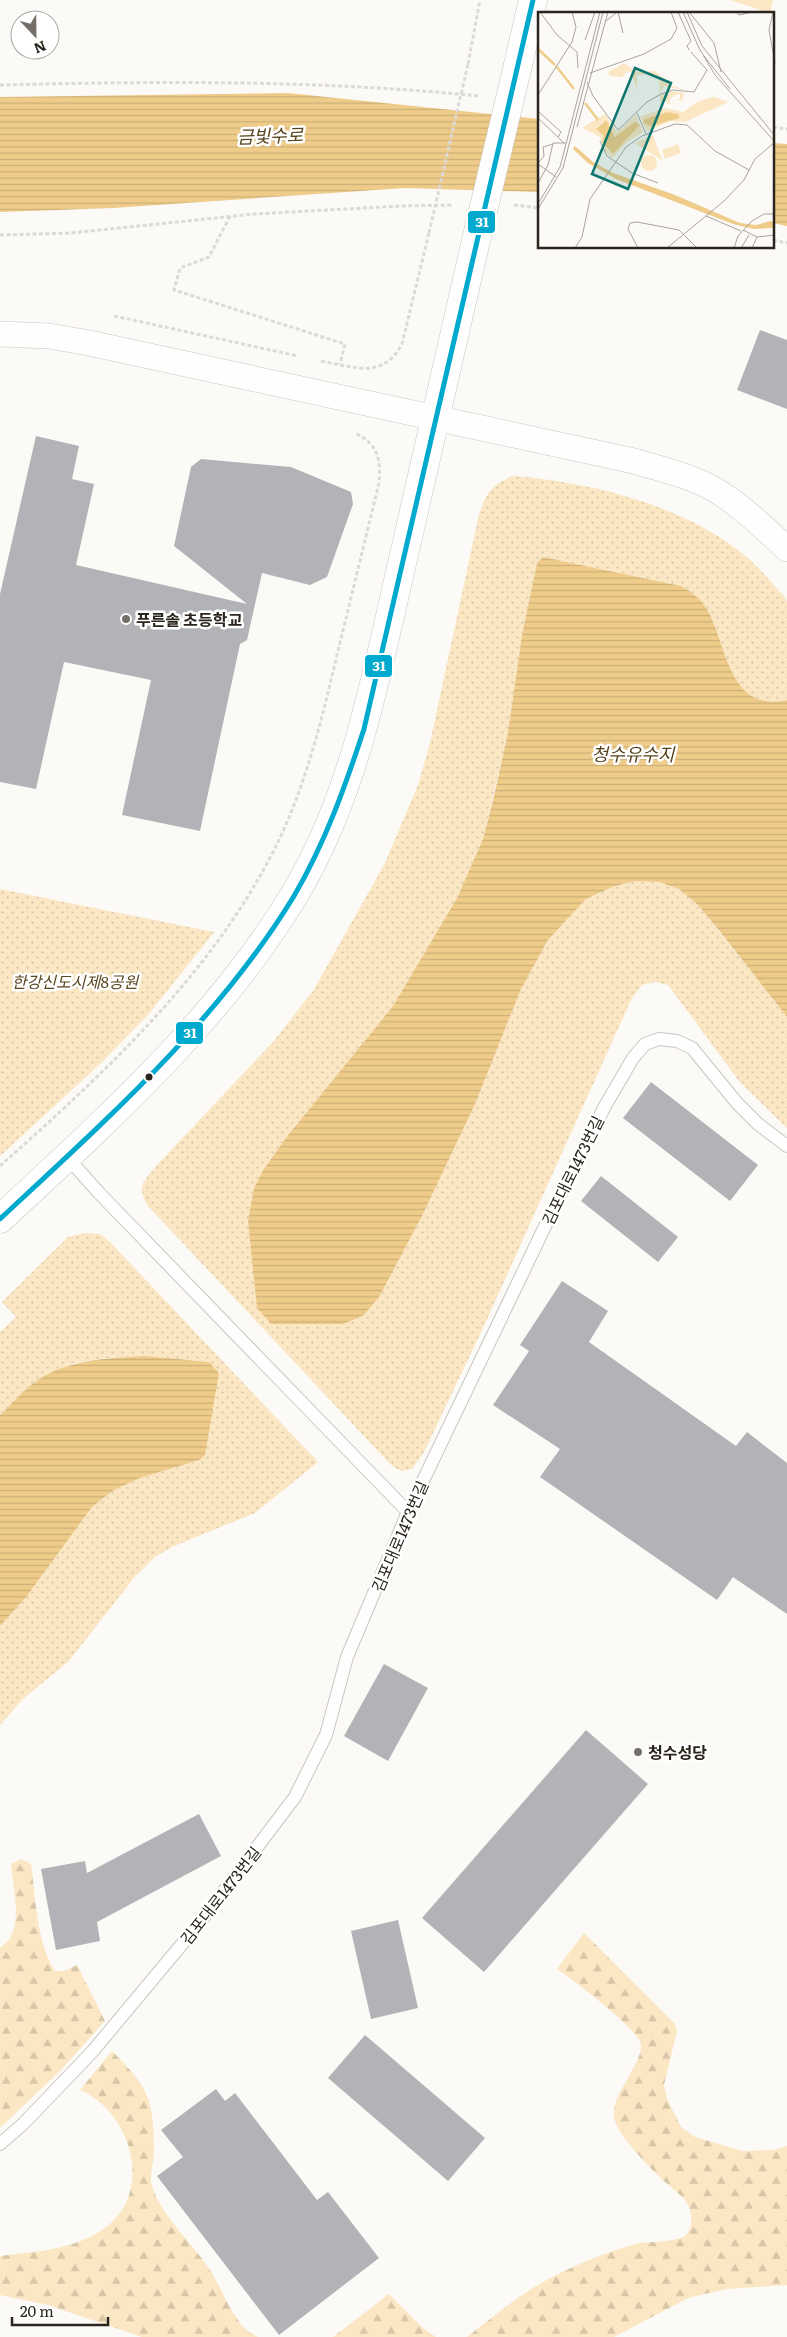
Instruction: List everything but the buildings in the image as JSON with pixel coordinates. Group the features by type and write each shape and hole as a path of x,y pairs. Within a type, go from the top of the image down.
{"street":[{"path":"0,1220 123,1104 220,1000 262,946 294,894 332,822 364,729 434,419 533,0"},
{"path":"0,334 49,336 89,343 634,461 677,474 711,488 750,514 787,549"}],"lane":[{"name":"김포대로1473번길","path":"0,2144 23,2124 92,2052 198,1925 296,1797 326,1735 347,1657 408,1512 524,1267 605,1106 633,1058 645,1044 660,1039 677,1041 692,1048 737,1103 758,1124 787,1146"},
{"path":"67,1157 99,1193 408,1512"}],"path":[{"path":"315,360 373,368 386,365 396,356 402,344 468,64 480,0"},
{"path":"0,85 276,83 437,92 484,97"},
{"path":"774,127 787,129"},
{"path":"508,205 538,208"},
{"path":"0,235 71,233 230,216 401,206 460,206"},
{"path":"230,216 208,257 180,268 174,290 345,344 340,364"},
{"path":"774,240 787,243"},
{"path":"108,315 144,321 305,357"},
{"path":"0,1166 77,1095 168,1002 222,934 269,859 284,828 318,734 379,483 380,468 377,452 368,438 346,430"}],"green space":[{"path":"730,0 773,0 770,12"},
{"path":"512,476 581,485 652,505 686,519 718,536 746,557 780,591 787,602 787,700 767,701 752,696 741,686 732,672 707,609 696,596 681,586 543,557 537,563 522,635 508,732 483,839 457,898 393,1006 289,1134 248,1221 251,1241 423,1214 476,1102 521,989 548,940 586,899 612,887 634,881 659,882 679,889 698,905 787,1017 787,1128 739,1081 668,985 655,982 642,985 631,1000 483,1328 424,1452 412,1469 401,1471 392,1466 148,1206 142,1193 142,1188 143,1183 159,1163 273,1042 313,991 385,863 418,785 430,743 479,514 485,500 494,487"},
{"name":"한강신도시제8공원","path":"0,889 214,932 147,1016 100,1064 0,1156"},
{"path":"84,1233 100,1234 109,1241 318,1462 255,1513 172,1547 155,1557 133,1579 69,1661 23,1699 0,1725 0,1626 27,1596 92,1507 114,1490 140,1478 199,1460 209,1362 146,1356 105,1358 74,1363 31,1385 0,1415 0,1332 16,1317 2,1302 68,1237"},
{"path":"21,1859 31,1864 40,1933 55,1971 64,1971 77,1965 105,2021 61,2070 0,2128 0,1948 9,1939 14,1928 16,1901 11,1864"},
{"path":"584,1933 675,2024 677,2031 664,2085 667,2099 681,2127 695,2137 743,2151 773,2150 787,2146 787,2285 726,2289 688,2298 614,2337 467,2337 523,2294 568,2269 635,2244 682,2238 689,2231 691,2215 687,2203 635,2151 621,2133 614,2117 617,2099 638,2059 641,2044 637,2037 617,2016 557,1969"},
{"path":"112,2051 142,2085 147,2095 153,2119 154,2133 151,2182 154,2193 175,2226 208,2267 240,2323 258,2337 142,2337 48,2305 0,2295 0,2256 51,2249 88,2238 99,2232 117,2217 128,2199 132,2178 131,2157 125,2136 114,2117 99,2101 80,2090"},
{"path":"389,2294 423,2328 436,2337 333,2337"}],"water":[{"name":"금빛수로","path":"288,93 538,119 538,192 405,188 113,208 0,212 0,97"},
{"path":"774,143 787,144 787,226 774,223"},
{"name":"청수유수지","path":"543,557 685,588 699,598 707,609 732,672 741,686 752,696 767,701 787,700 787,1017 698,905 679,889 659,882 634,881 612,887 586,899 548,940 521,989 476,1102 423,1214 379,1297 364,1315 343,1324 271,1324 257,1308 248,1221 254,1188 264,1169 289,1134 393,1006 457,898 483,839 494,796 508,732 522,635 537,563"},
{"path":"146,1356 209,1362 219,1373 205,1455 199,1460 140,1478 114,1490 92,1507 27,1596 0,1626 0,1415 31,1385 44,1376 58,1370 101,1359"}],"transit line":[{"name":"31","path":"0,1219 120,1106 196,1027 264,942 294,896 325,835 364,729 533,0"}],"place":[{"name":"푸른솔 초등학교","path":"126,619"},
{"name":"청수성당","path":"638,1752"}]}
